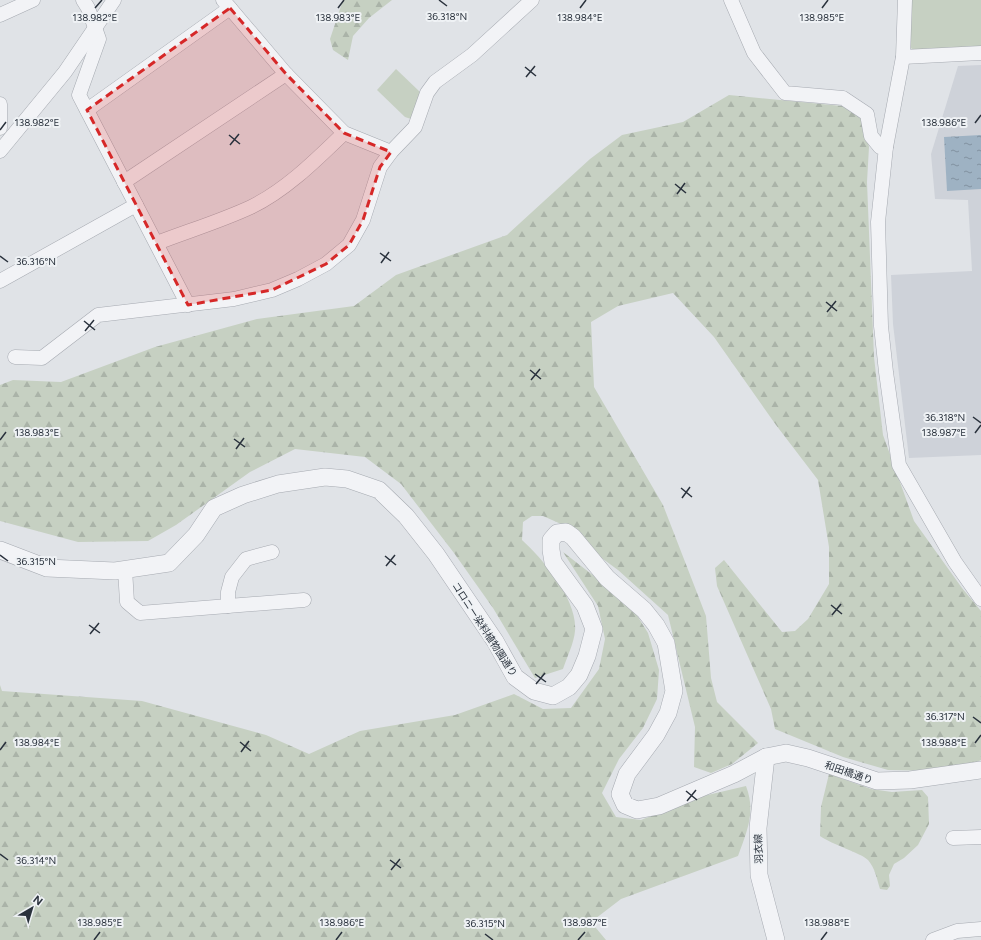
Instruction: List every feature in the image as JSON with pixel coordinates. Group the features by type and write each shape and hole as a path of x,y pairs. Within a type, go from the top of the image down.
{"street":[{"path":"0,15 33,0"},
{"path":"83,0 95,26 99,39 79,95 188,305"},
{"path":"0,151 65,72 114,0"},
{"path":"15,357 42,358 98,315 234,299 272,290 298,279 326,264 349,245 363,220 380,166 414,127 427,93 434,82 472,55 532,0"},
{"path":"731,0 754,53 785,93 843,98 867,114 871,136 880,147 886,147"},
{"path":"905,0 903,57 886,147 878,222 881,326 899,465 954,562 981,599"},
{"path":"87,110 227,4 286,74 344,133 391,152"},
{"path":"903,57 981,53"},
{"path":"124,182 286,74"},
{"path":"0,104 0,128"},
{"path":"157,243 251,206 276,191 301,172 344,133"},
{"path":"0,281 136,206"},
{"name":"コロニー染料植物園通り","path":"0,550 48,568 86,570 125,569 169,563 196,535 214,508 243,495 278,484 325,477 347,479 379,490 406,516 436,554 495,641 514,677 534,691 553,696 569,687 579,675 587,656 594,629 585,606 553,562 551,550 552,540 557,533 566,532 573,536 608,578 644,610 656,625 666,643 674,691 668,713 656,735 627,774 620,794 625,805 638,810 659,806 734,774 766,757"},
{"path":"228,606 228,592 232,578 246,559 272,552"},
{"path":"125,569 127,602 140,613 304,600"},
{"name":"和田橋通り","path":"766,757 786,753 808,758 877,781 910,780 981,770"},
{"name":"羽衣線","path":"766,757 758,828 759,875 776,940"},
{"path":"953,838 981,836"},
{"path":"933,940 957,931 981,928"}],"highlighted area":[{"path":"230,8 286,74 344,133 391,152 380,167 363,220 349,245 326,264 272,290 188,305 87,110"}],"shaded area":[{"path":"981,65 981,455 909,458 893,324 891,275 972,271 968,200 935,199 931,154 958,66"}],"green space":[{"path":"343,0 392,0 369,18 353,36 348,60 333,50 330,39"},
{"path":"910,0 981,0 981,47 914,51 909,46"},
{"path":"396,69 420,92 411,119 405,117 377,90"},
{"path":"729,95 842,106 861,116 869,147 867,182 874,357 883,435 914,521 962,588 981,611 981,760 973,764 937,771 888,770 843,757 775,729 771,709 717,586 715,568 724,560 782,632 795,631 808,619 829,584 829,547 818,480 776,425 714,337 673,293 618,306 591,322 594,387 663,505 706,616 711,678 717,702 758,743 732,764 711,773 694,767 695,727 668,615 618,570 577,540 561,524 543,516 532,516 523,522 522,540 540,558 558,581 571,606 575,631 572,645 563,669 535,678 493,608 454,553 401,484 365,457 295,449 250,472 176,525 148,541 78,542 0,521 0,385 13,380 61,382 155,347 257,319 354,306 396,275 507,235 590,159 622,135 683,122"},
{"path":"563,552 630,604 648,633 659,670 657,699 643,728 619,759 602,793 616,817 641,820 699,797 746,786 749,795 750,813 747,830 738,856 621,899 591,922 606,940 0,940 0,685 2,691 142,701 266,735 309,754 360,731 455,715 514,694 543,709 571,708 599,669 605,639 598,606"},
{"path":"829,774 871,789 892,792 922,790 928,797 929,824 918,845 904,858 894,864 889,875 890,886 887,890 880,889 874,870 868,860 859,854 820,836 821,807"}],"water":[{"path":"981,135 981,189 947,191 944,137"}]}
